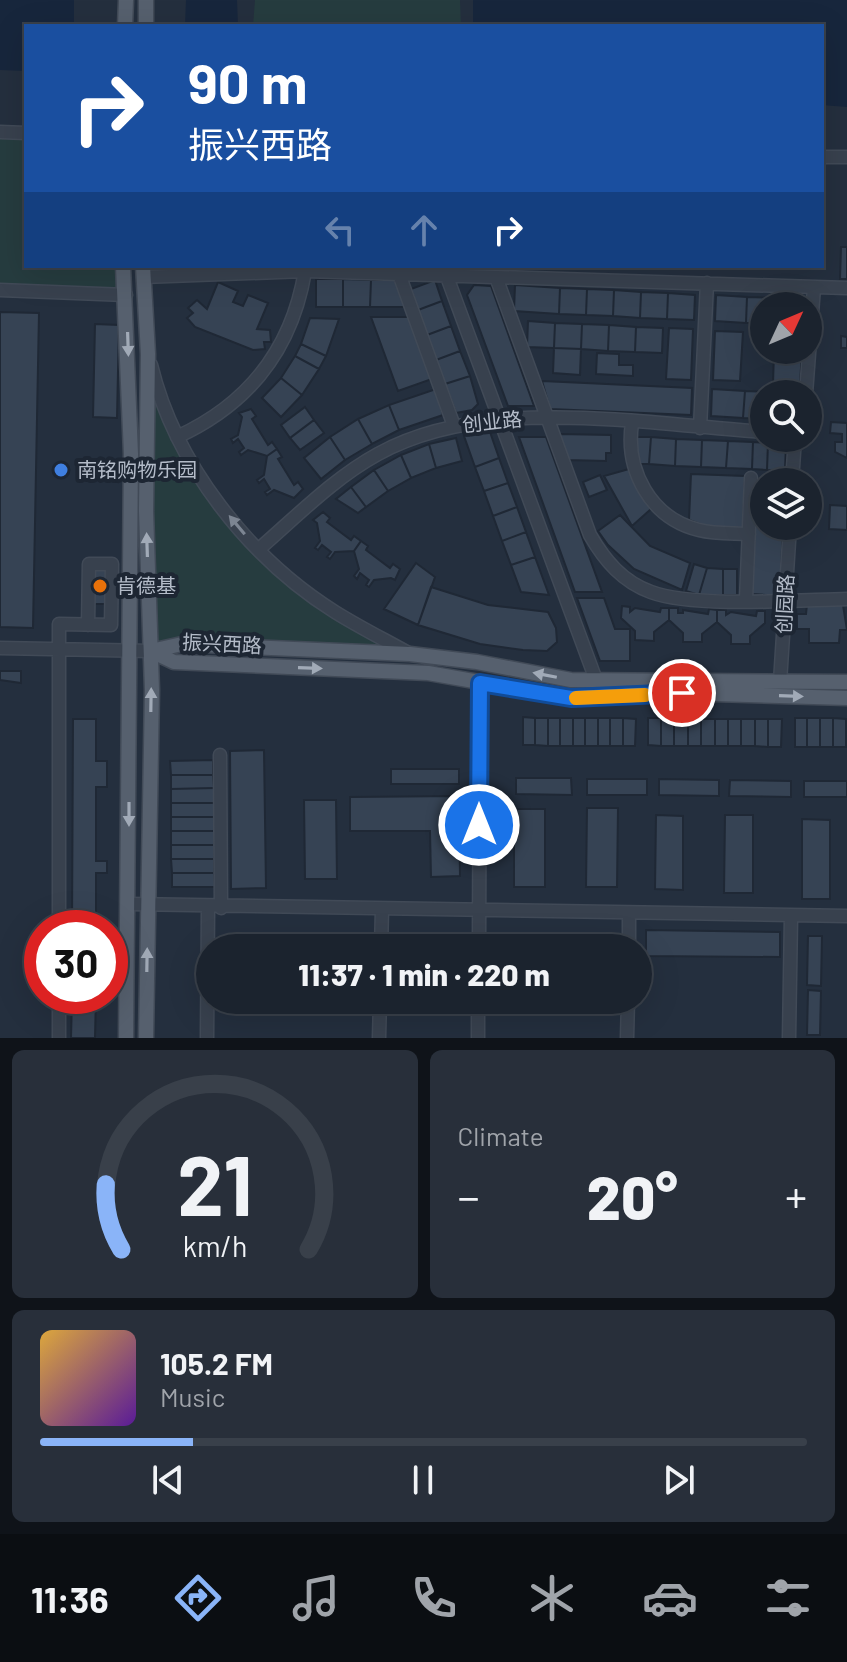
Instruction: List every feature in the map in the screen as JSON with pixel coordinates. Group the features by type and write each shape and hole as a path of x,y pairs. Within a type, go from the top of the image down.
{"main road":[{"path":"125,24 126,0"},
{"path":"146,0 146,24"},
{"path":"123,268 131,454 126,1038"},
{"path":"143,271 148,354 146,511 151,651 146,1038"},
{"name":"振兴西路","path":"151,651 182,644 410,654 477,662 571,680 847,682"},
{"name":"振兴西路","path":"151,651 174,662 428,673 571,698 682,693 847,698"}],"street":[{"path":"0,132 24,133"},
{"path":"824,157 847,157"},
{"path":"143,271 399,274 445,271 496,277 847,288"},
{"path":"177,437 221,414 257,382 278,352 294,319 305,271"},
{"path":"445,271 596,680"},
{"path":"399,274 454,426"},
{"path":"496,277 590,535 614,569 631,582 669,598 847,599"},
{"path":"700,428 707,283"},
{"path":"807,380 814,287"},
{"path":"0,290 126,295"},
{"path":"148,354 177,437 213,494 259,549 334,612 410,654"},
{"name":"创业路","path":"259,549 360,465 395,445 454,426 500,419 548,418 750,431"},
{"path":"632,423 630,443 636,474 660,510 679,523 700,531 749,534"},
{"path":"746,600 750,506"},
{"name":"创园路","path":"780,682 789,540"},
{"path":"59,910 59,624 88,625 111,625 112,564 89,564 88,625"},
{"path":"0,648 151,651"},
{"path":"479,934 480,683"},
{"path":"207,1038 220,755"},
{"path":"129,904 214,908 847,916"},
{"path":"381,934 382,910"},
{"path":"629,913 629,934"},
{"path":"789,1038 791,917"},
{"path":"59,1014 59,1038"},
{"path":"379,1038 380,1014"},
{"path":"478,1014 478,1038"},
{"path":"627,1038 628,1014"}],"green space":[{"path":"255,0 460,0 461,24 253,24"},
{"path":"0,132 24,133 24,268 123,268 126,295 0,290"},
{"path":"148,354 171,416 187,448 248,537 271,562 308,593 410,654 150,648"}],"water":[{"path":"0,0 74,0 74,24 24,24 24,71 0,70"},
{"path":"186,0 237,0 238,24 185,24"},
{"path":"473,0 847,0 847,107 824,105 824,24 473,24"}],"building":[{"path":"841,247 847,247 847,279 840,279"},
{"path":"316,279 343,279 343,307 316,307"},
{"path":"343,279 371,280 370,307 343,307"},
{"path":"371,280 395,280 405,307 370,307"},
{"path":"435,280 442,301 418,310 411,289"},
{"path":"218,282 238,291 233,302 243,306 248,295 268,303 257,329 270,330 271,342 264,342 265,349 253,350 195,327 187,318 193,313 188,308 197,300 207,309"},
{"path":"474,285 491,286 534,406 508,406 467,295"},
{"path":"515,285 560,288 559,314 514,311"},
{"path":"560,288 587,289 586,315 559,314"},
{"path":"587,289 614,290 613,316 586,315"},
{"path":"614,290 641,292 640,318 613,316"},
{"path":"641,292 668,293 667,319 640,318"},
{"path":"668,293 695,295 694,320 667,319"},
{"path":"716,295 747,297 746,323 715,321"},
{"path":"747,297 750,297 750,323 746,323"},
{"path":"442,301 451,326 427,335 418,310"},
{"path":"0,312 39,313 33,628 0,627"},
{"path":"371,317 409,317 432,379 398,391"},
{"path":"310,318 339,319 326,356 301,344"},
{"path":"528,321 555,323 554,348 527,347"},
{"path":"555,323 582,324 581,349 554,348"},
{"path":"95,324 119,325 117,418 93,417"},
{"path":"582,324 609,325 608,351 581,349"},
{"path":"609,325 636,327 635,352 608,351"},
{"path":"451,326 460,351 436,360 427,335"},
{"path":"636,327 663,328 662,353 635,352"},
{"path":"669,328 693,329 691,380 666,379"},
{"path":"715,331 743,332 740,381 713,380"},
{"path":"841,336 847,337 847,348 841,348"},
{"path":"301,344 326,356 319,369 295,356"},
{"path":"554,348 581,349 580,375 553,373"},
{"path":"460,351 470,376 445,384 436,360"},
{"path":"597,353 619,354 619,365 633,365 633,376 596,374"},
{"path":"295,356 319,369 302,395 281,378"},
{"path":"774,364 801,364 800,380 773,380"},
{"path":"470,376 478,404 472,410 456,413 445,384"},
{"path":"281,378 302,395 281,417 262,398"},
{"path":"542,381 692,388 691,415 550,409"},
{"path":"436,389 443,415 399,430 389,405"},
{"path":"712,389 745,391 743,418 711,416"},
{"path":"745,391 750,391 750,418 743,418"},
{"path":"389,405 399,430 372,444 358,419"},
{"path":"305,407 314,420 290,438 281,425"},
{"path":"251,409 256,416 252,419 268,445 272,442 277,449 267,456 248,450 241,455 239,452 244,448 238,439 233,443 231,439 238,435 242,417 239,413"},
{"path":"358,419 372,444 345,460 330,437"},
{"path":"314,420 324,433 300,450 290,438"},
{"path":"831,422 847,423 847,458 835,452 835,442 842,442 842,434 830,433"},
{"path":"490,432 499,458 475,467 464,436"},
{"path":"559,434 611,435 611,453 606,453 606,461 566,460"},
{"path":"330,437 345,460 321,479 304,458"},
{"path":"519,437 546,437 602,592 575,592"},
{"path":"637,437 651,437 649,464 636,464"},
{"path":"651,437 676,439 675,466 649,464"},
{"path":"456,438 462,461 436,468 429,444"},
{"path":"676,439 702,440 701,467 675,466"},
{"path":"702,440 728,441 726,468 701,467"},
{"path":"728,441 750,442 752,468 726,468"},
{"path":"429,444 436,468 411,478 401,455"},
{"path":"277,449 282,457 278,459 294,485 298,482 303,489 294,498 274,490 267,495 265,492 270,489 264,479 259,483 257,480 264,475 267,456"},
{"path":"753,452 768,452 767,468 752,468"},
{"path":"768,452 786,452 785,468 767,468"},
{"path":"401,455 411,478 388,491 374,470"},
{"path":"499,458 508,483 484,491 475,467"},
{"path":"629,469 651,509 632,526 604,476"},
{"path":"374,470 388,491 366,507 351,487"},
{"path":"691,474 745,476 743,530 711,528 689,520"},
{"path":"600,475 607,490 589,497 583,482"},
{"path":"508,483 517,507 493,516 484,491"},
{"path":"351,487 366,507 358,513 336,499"},
{"path":"830,505 847,506 847,530 829,529"},
{"path":"517,507 526,532 502,541 493,516"},
{"path":"323,512 330,518 327,522 351,540 354,536 361,541 354,551 335,552 330,559 327,557 331,552 322,545 318,550 315,548 320,541 317,523 313,520"},
{"path":"620,515 650,546 690,563 682,590 634,569 608,545 598,531"},
{"path":"526,532 535,557 511,565 502,541"},
{"path":"754,540 782,540 780,596 752,594"},
{"path":"361,541 368,546 366,550 390,568 393,564 400,569 395,580 374,580 369,587 366,585 369,580 360,573 357,579 354,576 359,569 354,551"},
{"path":"535,557 549,595 521,592 511,565"},
{"path":"416,563 435,577 418,625 384,609"},
{"path":"694,564 707,568 699,595 686,591"},
{"name":"肯德基","path":"92,567 109,567 108,604 91,604"},
{"path":"707,568 723,569 723,595 699,595"},
{"path":"723,569 737,569 737,595 723,595"},
{"path":"431,587 488,605 548,612 556,628 557,642 547,651 523,650 480,644 418,625"},
{"path":"577,598 604,598 615,629 630,629 630,661 600,661"},
{"path":"807,604 843,605 847,630 840,630 839,643 809,643 809,629 797,629 797,614 806,614"},
{"path":"622,606 630,607 630,612 635,608 660,612 661,608 669,608 669,620 654,632 654,641 635,640 635,631 621,618"},
{"path":"669,608 678,608 678,613 683,613 683,610 708,614 709,609 717,610 717,622 702,634 702,642 683,642 683,633 669,620"},
{"path":"717,610 726,610 726,615 731,612 756,616 757,611 765,611 765,623 750,636 750,644 731,644 731,635 717,622"},
{"path":"0,671 21,671 21,683 0,680"},
{"path":"523,717 535,718 535,745 523,745"},
{"path":"535,718 548,718 548,746 535,745"},
{"path":"548,718 560,718 560,746 548,746"},
{"path":"560,718 573,718 573,746 560,746"},
{"path":"573,718 585,718 585,746 573,746"},
{"path":"585,718 598,718 598,746 585,746"},
{"path":"598,718 610,718 610,746 598,746"},
{"path":"610,718 623,718 623,746 610,746"},
{"path":"623,718 636,719 635,746 623,746"},
{"path":"648,718 661,718 661,746 648,745"},
{"path":"661,718 674,718 674,746 661,746"},
{"path":"674,718 688,718 688,746 674,746"},
{"path":"688,718 701,719 701,746 688,746"},
{"path":"795,718 807,718 807,747 795,747"},
{"path":"807,718 820,718 820,747 807,747"},
{"path":"820,718 833,718 833,747 820,747"},
{"path":"833,718 846,719 846,747 833,747"},
{"path":"73,719 96,719 96,761 107,761 107,787 96,787 96,861 107,861 107,873 96,873 96,910 72,910"},
{"path":"701,719 715,719 715,746 701,746"},
{"path":"715,719 728,719 728,746 715,746"},
{"path":"728,719 741,719 741,746 728,746"},
{"path":"741,719 755,719 755,746 741,746"},
{"path":"755,719 768,719 768,747 755,746"},
{"path":"768,719 782,719 781,747 768,747"},
{"path":"264,750 266,888 231,889 230,751"},
{"path":"213,760 213,775 171,775 170,761"},
{"path":"391,769 459,769 459,784 391,784"},
{"path":"171,775 213,775 214,788 171,789"},
{"path":"516,778 571,778 572,795 516,794"},
{"path":"587,779 647,779 647,795 587,795"},
{"path":"659,779 719,780 719,796 659,795"},
{"path":"730,780 791,781 791,797 729,796"},
{"path":"804,781 847,781 847,797 804,797"},
{"path":"214,788 214,803 171,803 171,789"},
{"path":"459,796 460,876 431,877 430,831 350,831 350,797"},
{"path":"304,800 336,800 337,879 305,879"},
{"path":"171,803 214,803 214,817 171,817"},
{"path":"587,808 618,808 617,887 586,887"},
{"path":"514,809 545,809 545,887 514,887"},
{"path":"656,815 683,816 683,890 655,889"},
{"path":"725,815 753,815 753,893 724,893"},
{"path":"171,817 214,817 214,831 171,831"},
{"path":"802,819 830,820 830,899 802,899"},
{"path":"171,831 214,831 214,845 171,845"},
{"path":"171,845 214,845 214,859 171,859"},
{"path":"171,859 214,859 214,873 172,873"},
{"path":"172,873 214,873 215,887 172,887"},
{"path":"646,930 780,932 780,957 652,956 652,934 646,934"},
{"path":"808,936 822,936 821,986 807,985"},
{"path":"808,990 821,991 820,1035 807,1035"},
{"path":"72,1014 96,1014 95,1038 71,1038"}],"slow traffic":[{"path":"576,698 645,695"}],"place":[{"name":"南铭购物乐园","path":"61,470"},
{"name":"肯德基","path":"100,586"}],"route":[{"path":"479,825 480,683 571,698 682,693"}]}
